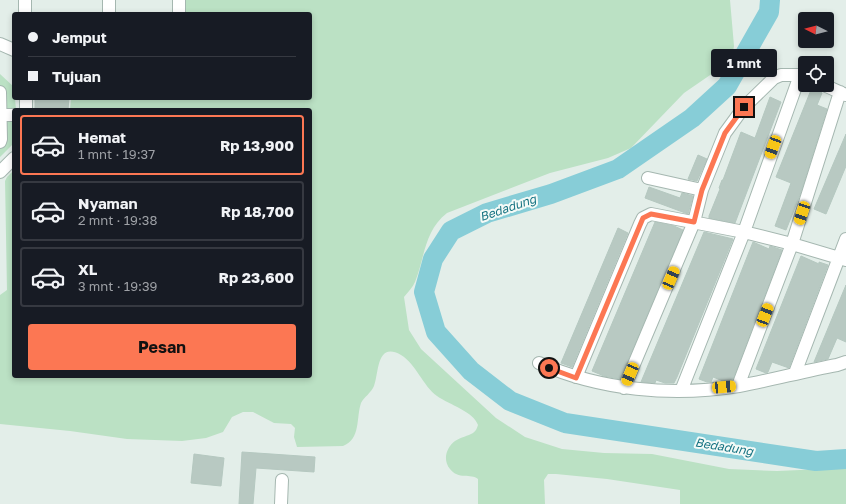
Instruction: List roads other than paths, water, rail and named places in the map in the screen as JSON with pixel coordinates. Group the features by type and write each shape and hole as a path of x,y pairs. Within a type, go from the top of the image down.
{"street":[{"path":"25,0 25,12"},
{"path":"109,12 110,0"},
{"path":"179,0 179,12"},
{"path":"0,44 12,49"},
{"path":"624,388 694,222 702,190 725,133 744,107 774,78 781,75 798,75"},
{"path":"681,391 744,232 798,88"},
{"path":"0,92 0,142"},
{"path":"738,386 792,244 843,94"},
{"path":"0,115 12,115"},
{"path":"0,172 12,160"},
{"path":"648,178 702,190"},
{"path":"576,378 643,218 651,214 744,232 843,258"},
{"path":"795,373 843,258 846,239"},
{"path":"538,363 560,373 576,378 624,388 681,391 738,386 846,362"},
{"path":"281,504 282,480"}],"waterway":[{"name":"Bedadung","path":"770,0 769,12 727,86 692,118 618,169 551,194 487,213 451,231 433,259 424,292 436,332 471,371 510,401 565,423 816,461 846,459"}]}
